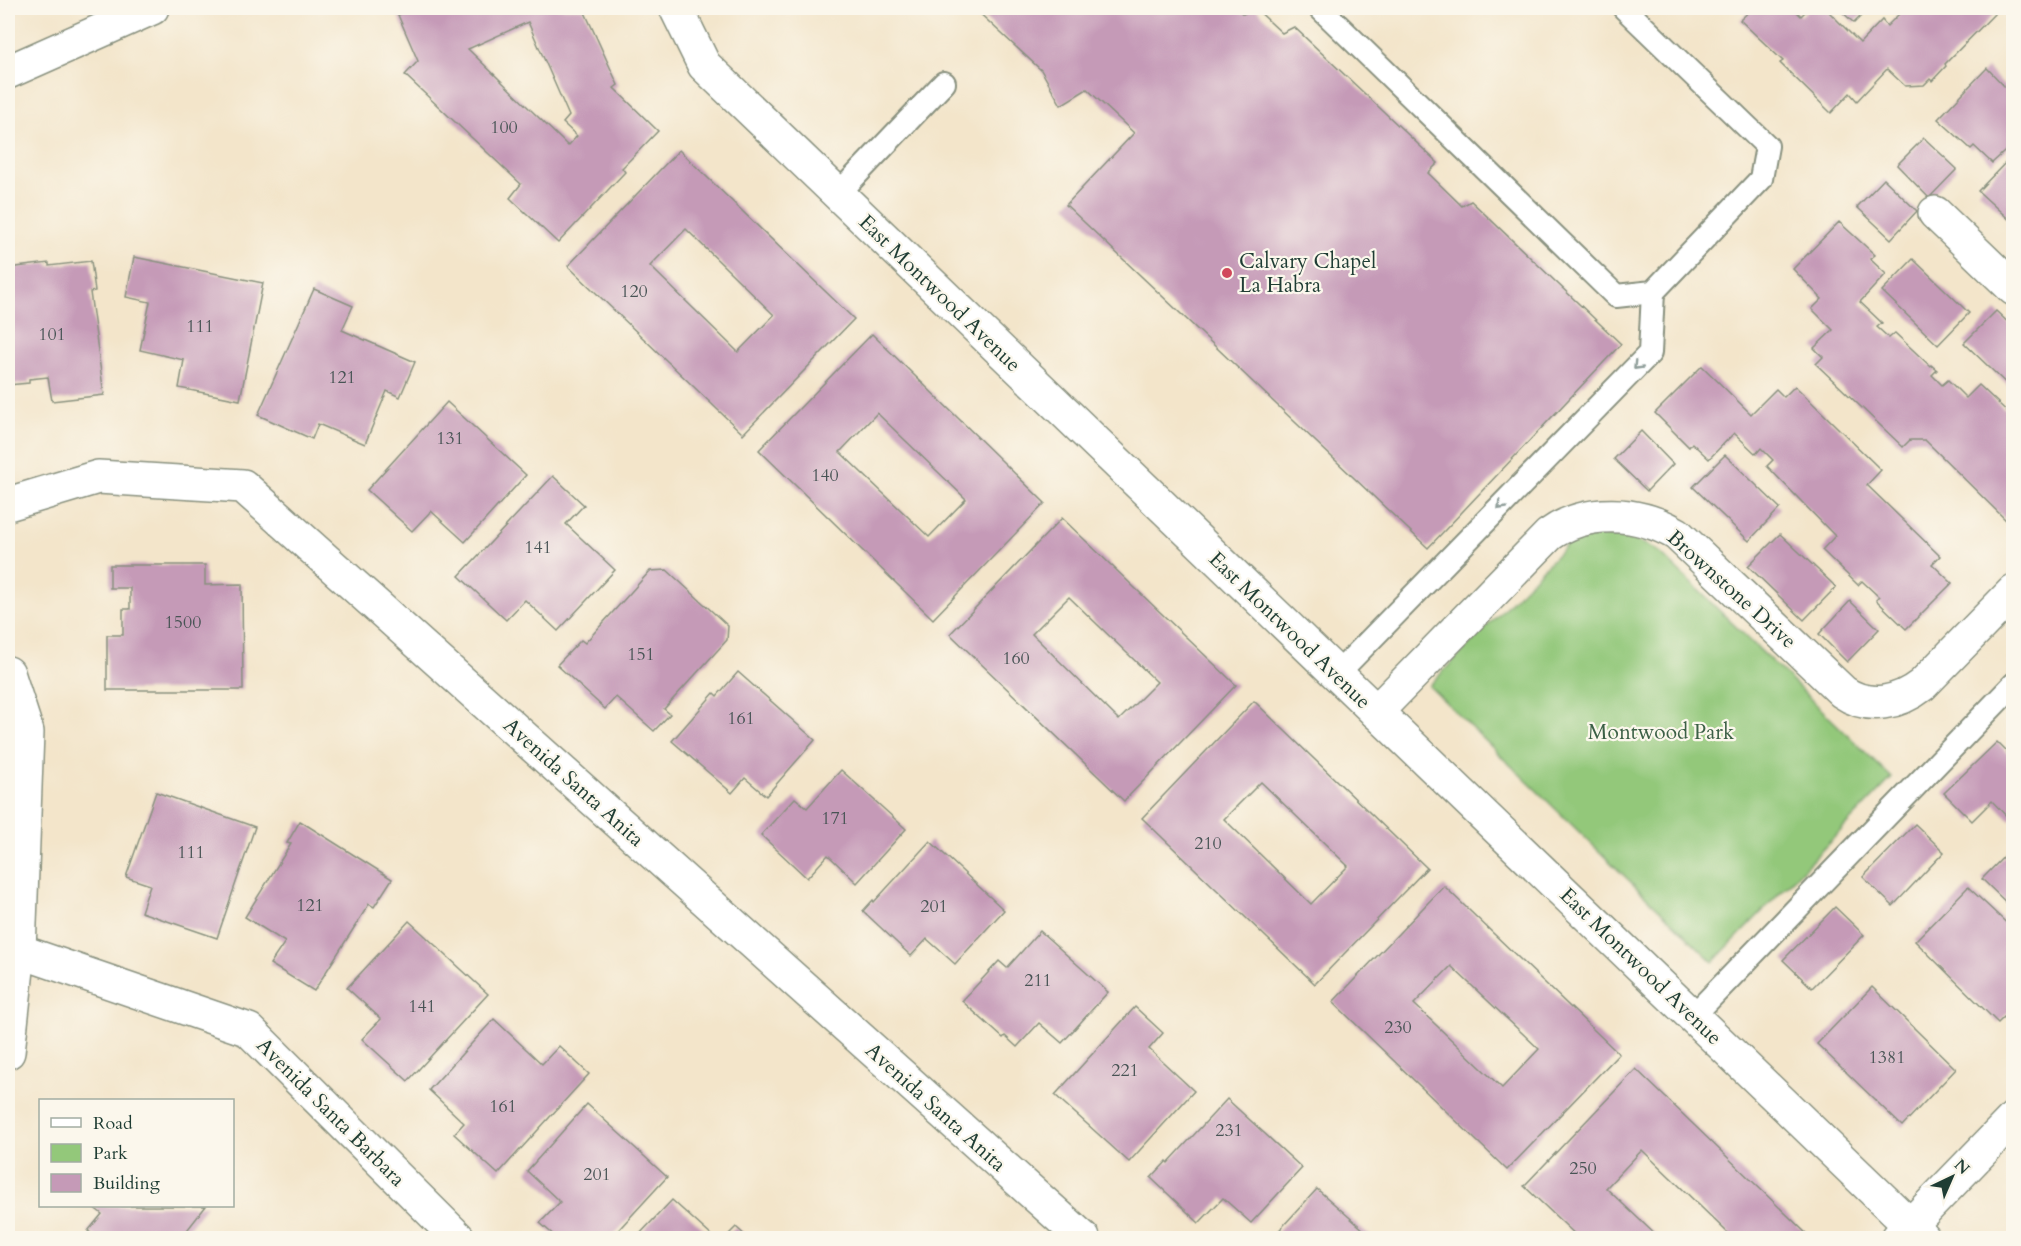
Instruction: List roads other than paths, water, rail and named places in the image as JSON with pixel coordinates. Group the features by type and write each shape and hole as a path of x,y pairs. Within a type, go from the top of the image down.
{"street":[{"path":"8,72 152,8"},
{"name":"East Montwood Avenue","path":"675,8 704,65 1693,1016 1910,1234"},
{"path":"1935,213 2013,290"},
{"name":"Avenida Santa Anita","path":"8,504 98,477 243,486 1083,1239"},
{"name":"Brownstone Drive","path":"1376,712 1523,561 1561,527 1589,517 1610,516 1644,520 1661,525 1677,534 1844,692 1861,701 1888,702 1899,699 1922,685 2013,591"},
{"path":"8,673 27,732 19,951 8,1052"},
{"name":"Avenida Santa Barbara","path":"19,951 249,1030 458,1239"},
{"path":"1910,1234 2013,1118"}],"lane":[{"path":"1320,8 1616,296 1653,292 1761,178 1767,146 1624,8"},
{"path":"838,194 944,83"},
{"path":"1336,674 1650,353 1653,292"},
{"path":"1693,1016 2013,684"}],"place":[{"name":"Calvary Chapel La Habra","path":"1227,273"}],"park label":[{"name":"Montwood Park","path":"1661,732"}]}
